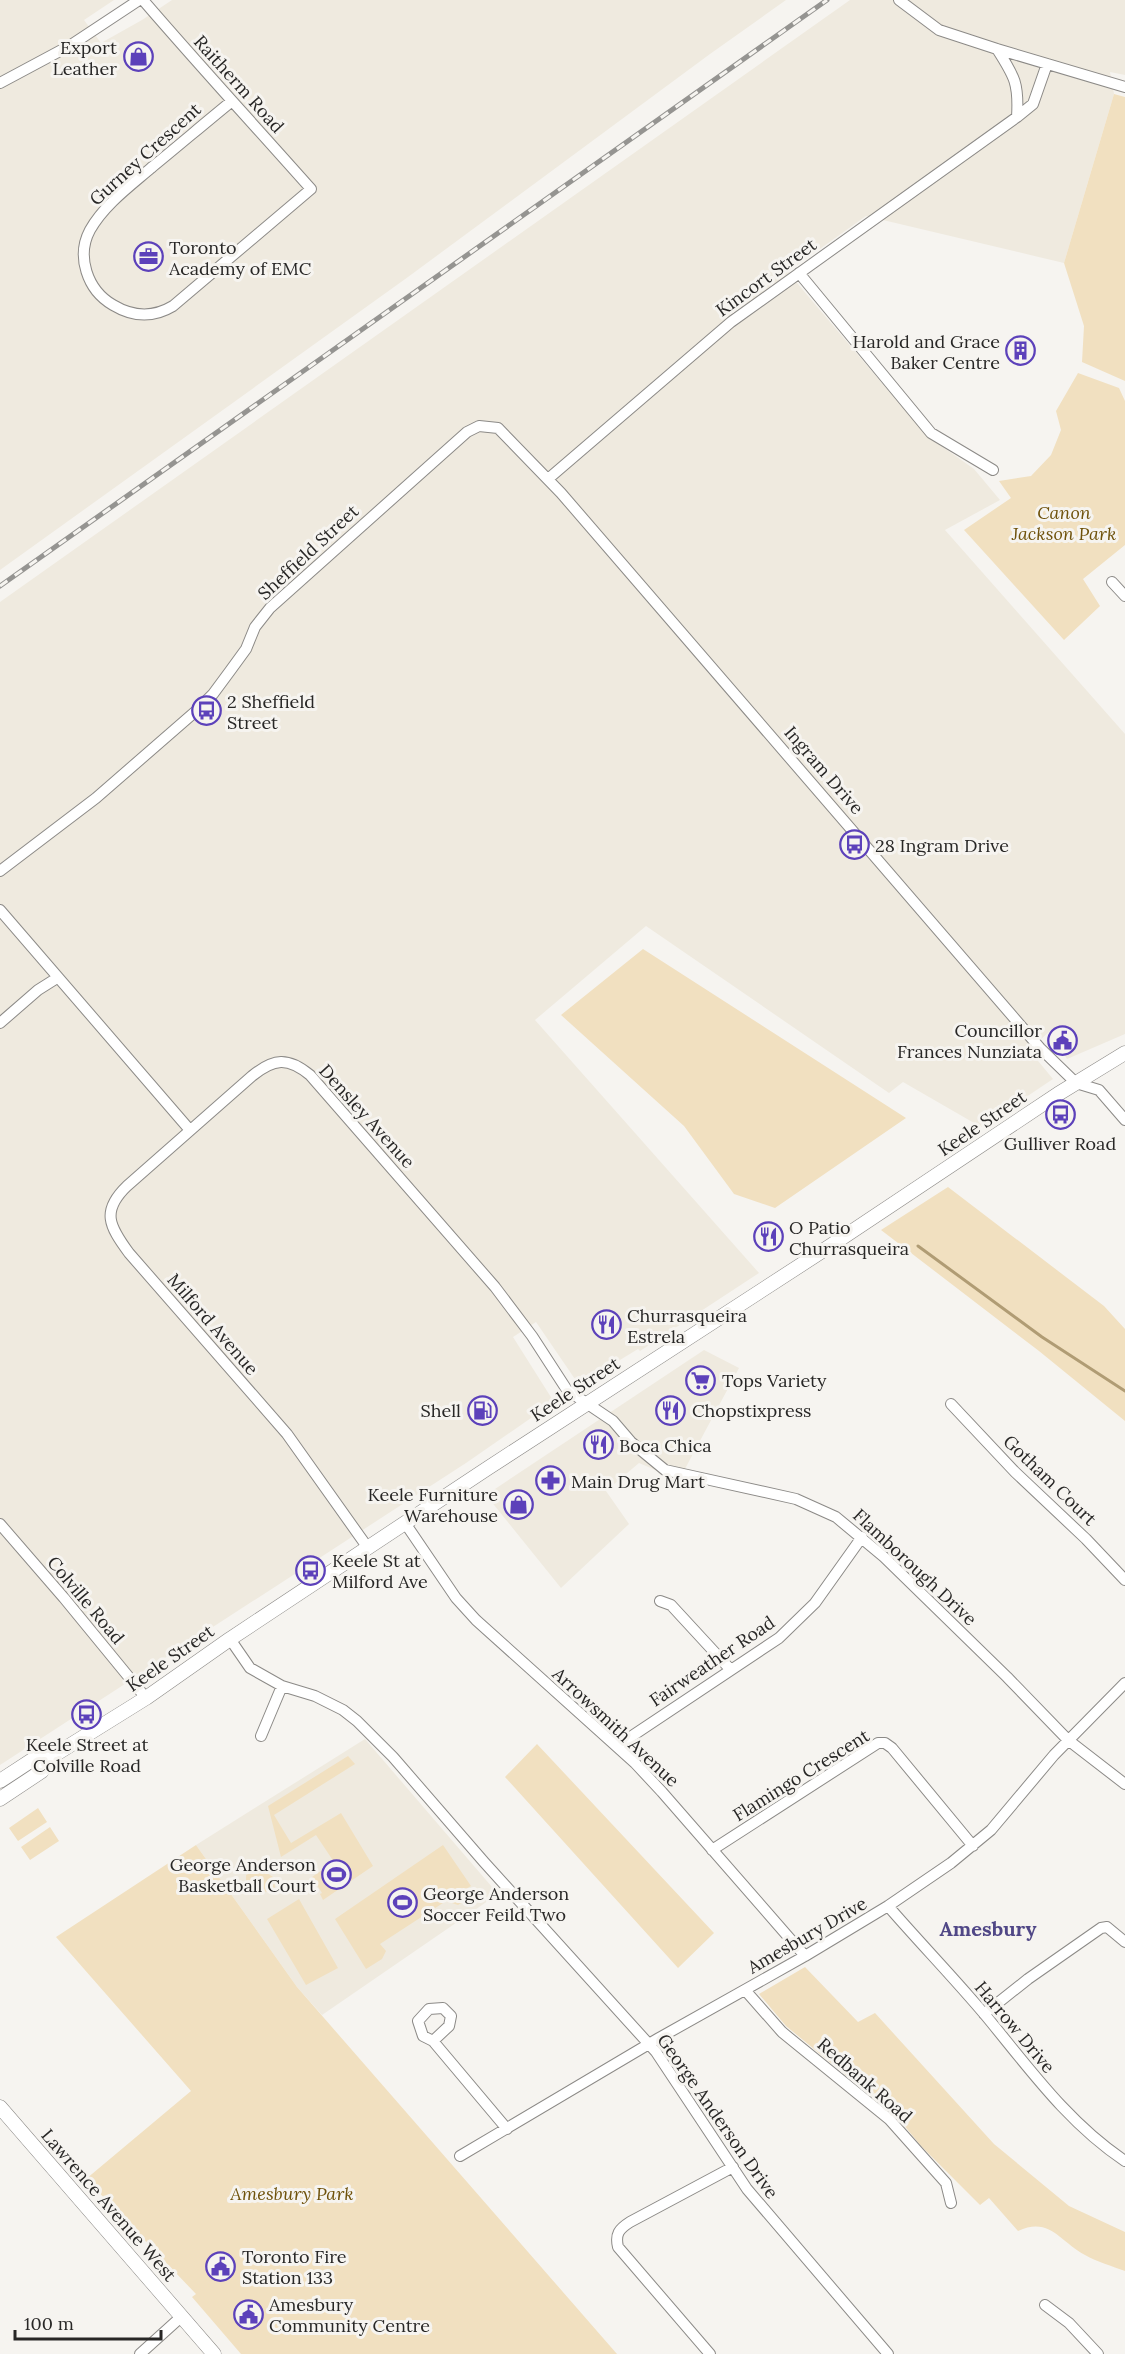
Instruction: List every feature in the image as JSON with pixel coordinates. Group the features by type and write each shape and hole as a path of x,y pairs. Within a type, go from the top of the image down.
{"main road":[{"name":"Keele Street","path":"0,1800 42,1771 48,1759 146,1698 230,1639 588,1402 1125,1053"},
{"name":"Keele Street","path":"0,1781 35,1758 48,1759"},
{"name":"Lawrence Avenue West","path":"0,2107 214,2354"}],"street":[{"path":"0,83 71,45 141,0"},
{"name":"Raitherm Road","path":"141,0 311,189"},
{"path":"899,0 939,30 981,42 997,50 1125,87"},
{"path":"997,50 1015,76 1018,97 1017,117"},
{"name":"Kincort Street","path":"548,479 731,322 1033,104 1047,64"},
{"name":"Gurney Crescent","path":"232,100 118,196 95,222 87,237 84,258 89,278 99,294 109,303 135,315 152,315 164,311 181,301 311,189"},
{"path":"799,273 931,433 993,470"},
{"name":"Sheffield Street","path":"0,871 96,798 196,711 213,694 246,649 255,627 270,608 467,432 479,426 498,428 548,479"},
{"name":"Ingram Drive","path":"548,479 812,781 1040,1048 1076,1083"},
{"path":"1112,582 1125,596"},
{"path":"0,910 189,1129"},
{"path":"0,1023 38,990 57,978"},
{"name":"Densley Avenue","path":"189,1129 260,1069 272,1063 291,1062 298,1066 310,1075 495,1287 532,1336 567,1390 588,1402"},
{"path":"1076,1083 1099,1090 1125,1120"},
{"name":"Milford Avenue","path":"189,1129 116,1197 110,1215 116,1235 129,1253 287,1434 368,1548"},
{"name":"Flamborough Drive","path":"588,1402 613,1421 631,1443 665,1470 796,1499 836,1517 862,1538 1007,1677 1068,1740 1125,1784"},
{"name":"Gotham Court","path":"951,1404 1015,1472 1086,1539 1125,1581"},
{"name":"Arrowsmith Avenue","path":"405,1523 456,1598 617,1746 662,1791 805,1956"},
{"name":"Colville Road","path":"0,1524 146,1698"},
{"name":"Fairweather Road","path":"617,1746 778,1638 815,1603 862,1538"},
{"path":"660,1600 671,1605 730,1669"},
{"name":"George Anderson Drive","path":"230,1639 250,1668 282,1686 315,1696 343,1710 393,1757 484,1863 656,2052 733,2168 764,2210 888,2354"},
{"name":"Amesbury Drive","path":"460,2156 888,1906 973,1846 991,1830 1068,1740 1125,1683"},
{"path":"261,1736 282,1686"},
{"name":"Flamingo Crescent","path":"712,1850 878,1743 885,1743 892,1748 973,1846"},
{"name":"Harrow Drive","path":"888,1906 984,2014 1062,2109 1108,2150 1125,2161"},
{"path":"984,2014 1028,1979 1101,1928 1107,1927 1125,1942"},
{"name":"Redbank Road","path":"745,1990 782,2032 889,2119 946,2183 951,2204"},
{"path":"433,2041 507,2129"},
{"path":"710,2354 618,2247 616,2238 619,2230 630,2222 733,2168"},
{"path":"1045,2305 1069,2324 1098,2354"},
{"path":"140,2354 181,2317"}],"shaded area":[{"path":"0,0 114,0 84,20 101,43 172,0 786,0 408,277 0,570"},
{"path":"850,0 1125,0 1125,75 1110,72 1114,94 1064,263 866,216 789,271 926,435 974,469 1000,500 945,530 1125,734 1125,1034 1067,1059 1050,1031 1029,1050 1053,1079 981,1127 903,1082 889,1093 646,926 535,1020 759,1273 640,1351 638,1349 579,1385 536,1322 513,1337 554,1402 466,1463 0,1765 0,602"},
{"path":"704,1350 739,1368 679,1480 639,1463 606,1491 629,1524 561,1588 486,1495"},
{"path":"365,1739 498,1894 322,2015 297,1987 196,1845"}],"green space":[{"path":"1114,94 1125,97 1125,381 1082,362 1084,326 1064,263"},
{"name":"Canon Jackson Park","path":"1078,373 1119,388 1125,401 1125,545 1083,579 1100,606 1064,640 964,530 1011,498 999,481 1031,476 1051,455 1061,430 1056,411"},
{"path":"643,949 906,1118 775,1208 734,1194 684,1126 561,1015"},
{"path":"948,1187 1104,1306 1125,1329 1125,1421 1039,1351 881,1230"},
{"path":"537,1744 714,1933 678,1968 505,1777"},
{"path":"348,1756 355,1764 274,1815 291,1843 341,1813 373,1866 323,1900 320,1894 322,1893 312,1877 334,1862 316,1835 281,1857 268,1806"},
{"path":"38,1808 47,1822 18,1841 9,1828"},
{"path":"50,1827 59,1841 30,1860 21,1847"},
{"name":"Amesbury Park","path":"196,1845 297,1987 617,2354 241,2354 192,2297 196,2294 86,2179 191,2091 56,1937"},
{"name":"George Anderson Soccer Feild Two","path":"443,1845 471,1886 466,1889 472,1896 458,1905 446,1901 380,1944 386,1951 382,1959 366,1969 335,1919"},
{"path":"252,1872 267,1873 273,1877 275,1887 272,1892 258,1891 246,1882 246,1875"},
{"path":"299,1899 338,1968 306,1985 267,1919"},
{"path":"805,1967 858,2022 875,2013 994,2144 1069,2206 1125,2232 1125,2271 1085,2255 1047,2229 1029,2227 1018,2231 989,2198 980,2205 921,2146 898,2118 786,2026 759,1994"}],"waterway":[{"path":"918,1246 1042,1337 1125,1391"}],"railway":[{"path":"0,586 827,0"}],"place":[{"name":"Export Leather","path":"138,57"},
{"name":"Toronto Academy of EMC","path":"148,257"},
{"name":"Harold and Grace Baker Centre","path":"1021,351"},
{"name":"2 Sheffield Street","path":"206,711"},
{"name":"28 Ingram Drive","path":"854,845"},
{"name":"Councillor Frances Nunziata","path":"1063,1040"},
{"name":"Gulliver Road","path":"1060,1114"},
{"name":"O Patio Churrasqueira","path":"768,1237"},
{"name":"Churrasqueira Estrela","path":"606,1325"},
{"name":"Tops Variety","path":"701,1380"},
{"name":"Shell","path":"482,1410"},
{"name":"Chopstixpress","path":"671,1410"},
{"name":"Boca Chica","path":"598,1445"},
{"name":"Main Drug Mart","path":"550,1481"},
{"name":"Keele Furniture Warehouse","path":"519,1504"},
{"name":"Keele St at Milford Ave","path":"311,1570"},
{"name":"Keele Street at Colville Road","path":"87,1715"},
{"name":"George Anderson Basketball Court","path":"337,1874"},
{"name":"George Anderson Soccer Feild Two","path":"402,1903"},
{"name":"Toronto Fire Station 133","path":"221,2266"},
{"name":"Amesbury Community Centre","path":"248,2314"}],"district":[{"name":"Amesbury","path":"988,1928"}]}
